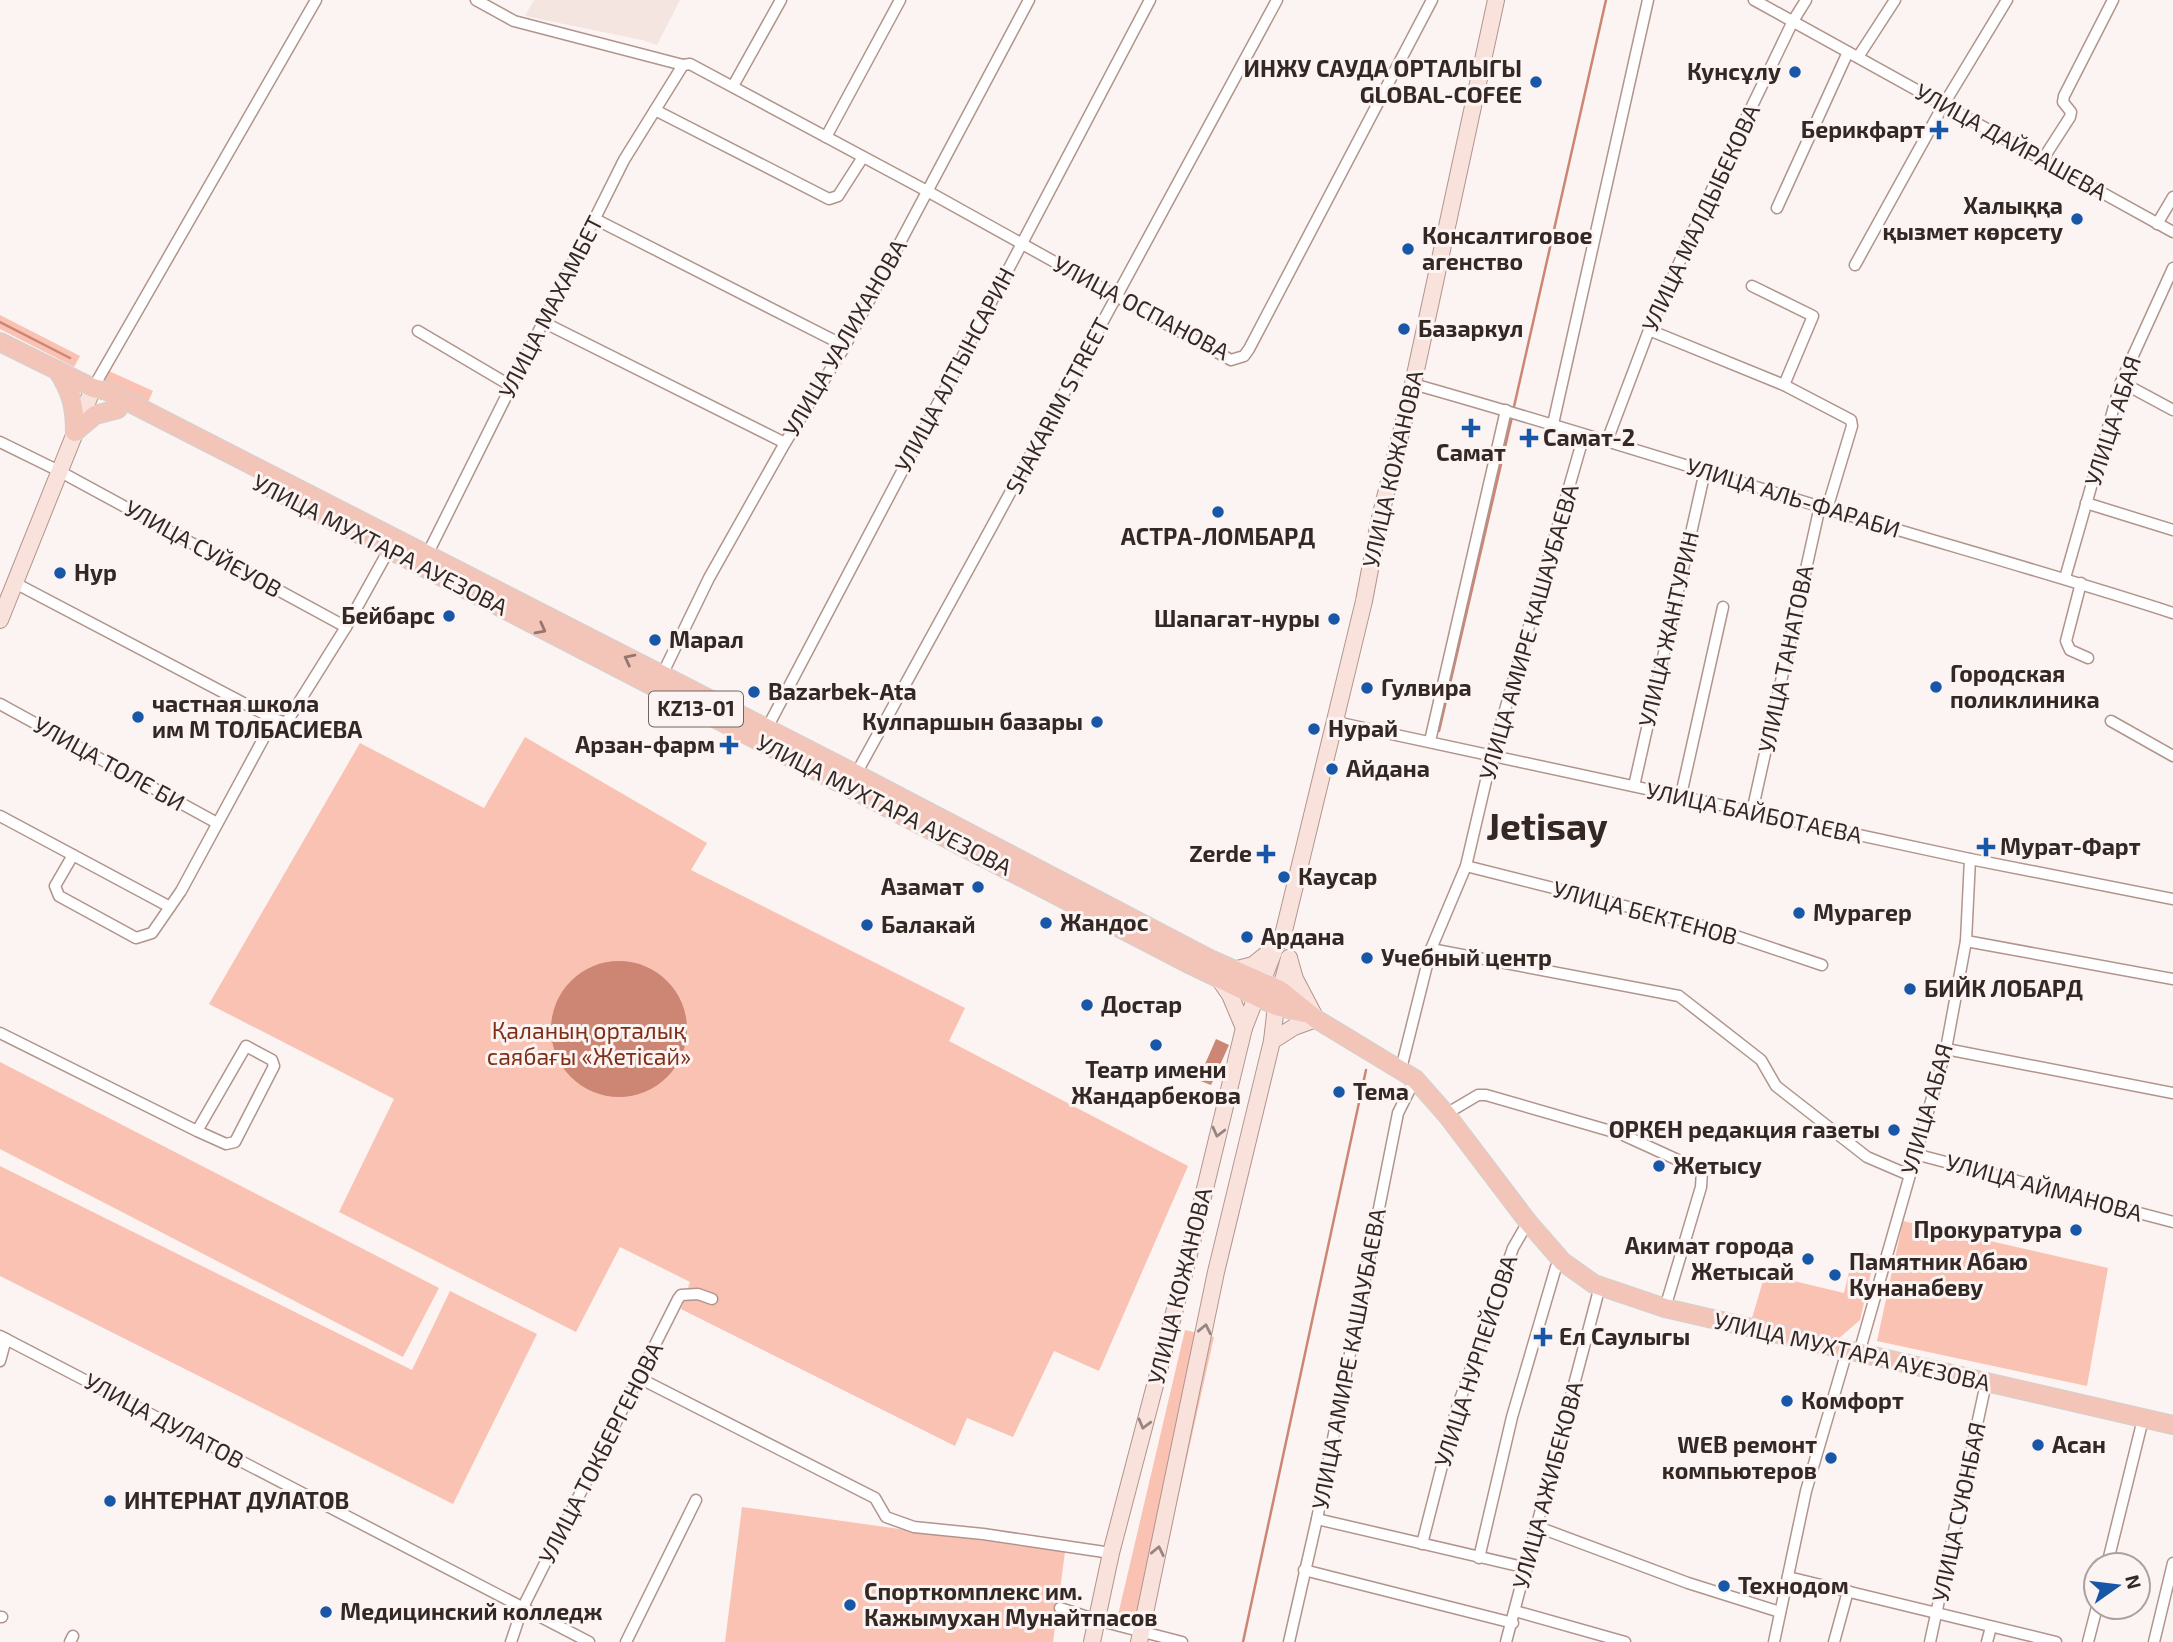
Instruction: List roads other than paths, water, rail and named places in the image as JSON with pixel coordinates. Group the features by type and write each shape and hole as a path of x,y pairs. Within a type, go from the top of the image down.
{"main road":[{"name":"УЛИЦА МУХТАРА АУЕЗОВА","path":"0,342 93,388 107,390 392,544"},
{"path":"57,370 71,393 75,432"},
{"name":"УЛИЦА МУХТАРА АУЕЗОВА","path":"93,388 103,401 118,409 424,560 764,735 1191,965 1225,973"},
{"path":"75,432 95,415 118,409"},
{"name":"УЛИЦА МУХТАРА АУЕЗОВА","path":"764,735 856,774 1225,973 1278,998 1408,1074 1447,1114 1528,1222 1563,1262 1600,1286 1665,1308 2173,1425"}],"street":[{"path":"0,620 93,388 316,0"},
{"name":"УЛИЦА ОСПАНОВА","path":"476,0 514,21 683,65 690,64 927,191 1230,360 1244,356 1432,0"},
{"path":"733,86 780,0"},
{"path":"826,137 900,0"},
{"name":"УЛИЦА УАЛИХАНОВА","path":"659,682 709,579 785,443 845,346 1029,0"},
{"name":"УЛИЦА АЛТЫНСАРИН","path":"764,735 1150,0"},
{"name":"SHAKARIM STREET","path":"856,774 1277,0"},
{"name":"УЛИЦА КОЖАНОВА","path":"1092,1642 1111,1553 1186,1267 1244,1028 1280,941 1336,722 1496,0"},
{"path":"1553,424 1648,0"},
{"name":"УЛИЦА ДАЙРАШЕВА","path":"1754,0 2173,232"},
{"name":"УЛИЦА МАЛДЫБЕКОВА","path":"1607,441 1648,330 1714,185 1793,21 1806,0"},
{"path":"1777,208 1853,55 1895,0"},
{"path":"1855,265 1944,104 2007,0"},
{"path":"2043,159 2070,117 2071,112 2063,102 2064,96 2113,0"},
{"name":"УЛИЦА МАХАМБЕТ","path":"424,560 624,160 683,65"},
{"path":"655,110 829,199 838,196 863,158"},
{"path":"2157,224 2173,197"},
{"path":"595,219 845,346"},
{"name":"УЛИЦА АБАЯ","path":"2065,578 2121,382 2173,268"},
{"path":"1648,330 1784,385 1813,316 1752,286"},
{"path":"543,322 785,443"},
{"path":"418,331 511,386"},
{"path":"2121,382 2173,410"},
{"name":"УЛИЦА АЛЬ-ФАРАБИ","path":"1413,384 2065,578 2173,613"},
{"name":"УЛИЦА ТАНАТОВА","path":"1752,812 1824,507 1852,426 1851,420 1784,385"},
{"path":"1430,741 1506,410"},
{"name":"УЛИЦА АМИРЕ КАШАУБАЕВА","path":"1289,1642 1317,1519 1432,949 1466,866 1492,755 1584,435"},
{"name":"УЛИЦА СУЙЕУОВ","path":"0,442 60,471 346,627"},
{"name":"УЛИЦА ЖАНТУРИН","path":"1634,786 1705,471"},
{"path":"2086,503 2173,530"},
{"path":"15,583 286,723 346,627 392,544"},
{"path":"2081,583 2066,641 2070,650 2088,658"},
{"path":"1682,795 1723,607"},
{"name":"УЛИЦА ТОЛЕ БИ","path":"0,704 217,823"},
{"path":"73,855 55,886 59,896 136,938 149,934 159,925 195,868 274,719"},
{"path":"2111,721 2173,756"},
{"name":"УЛИЦА БАЙБОТАЕВА","path":"1336,722 1970,859 2173,900"},
{"path":"0,816 170,907"},
{"name":"УЛИЦА АБАЯ","path":"1774,1642 1806,1491 1853,1352 1946,1049 1966,941 1970,859"},
{"name":"УЛИЦА БЕКТЕНОВ","path":"1466,866 1712,928 1822,965"},
{"path":"1244,1028 1230,995 1225,973 1253,965 1280,941"},
{"name":"УЛИЦА КОЖАНОВА","path":"1140,1637 1216,1272 1272,1041 1278,998 1289,958 1280,941"},
{"path":"1966,941 2173,979"},
{"name":"УЛИЦА АЙМАНОВА","path":"1432,949 1679,996 1761,1060 1776,1086 1867,1157 1909,1175"},
{"path":"1272,1041 1312,1017 1289,958"},
{"path":"0,1033 197,1131 226,1144 234,1143 274,1066 272,1060 246,1046 197,1131"},
{"path":"1946,1049 2173,1093"},
{"path":"1447,1114 1478,1095 1486,1095 1621,1134 1702,1171 1701,1187 1665,1308"},
{"name":"УЛИЦА АЙМАНОВА","path":"1915,1154 2173,1222"},
{"name":"УЛИЦА НУРПЕЙСОВА","path":"1422,1544 1456,1410 1513,1248 1528,1222"},
{"path":"1479,1558 1512,1417 1556,1267 1563,1262"},
{"path":"1186,1267 1216,1272"},
{"name":"УЛИЦА АЖИБЕКОВА","path":"1506,1642 1600,1286"},
{"name":"УЛИЦА ТОКБЕРГЕНОВА","path":"512,1642 522,1609 681,1294 698,1294 712,1299"},
{"path":"0,1361 3,1337"},
{"name":"УЛИЦА ДУЛАТОВ","path":"3,1337 589,1642"},
{"path":"639,1378 875,1498 886,1517 914,1527 1111,1553"},
{"name":"УЛИЦА СУЮНБАЯ","path":"1930,1642 1986,1383"},
{"path":"2110,1551 2143,1419"},
{"path":"626,1642 696,1500"},
{"path":"1317,1519 1527,1568"},
{"path":"1538,1527 1688,1583 1780,1612"},
{"path":"2154,1642 2173,1563"},
{"path":"1304,1570 1625,1642"},
{"path":"1788,1577 2056,1642"},
{"path":"1834,1642 1848,1591"},
{"path":"1060,1608 1140,1637 1182,1642"},
{"path":"2088,1642 2093,1621"},
{"path":"1987,1642 1991,1627"}],"waterway":[{"path":"1513,411 1606,0"},
{"path":"0,322 70,358"},
{"path":"1439,731 1512,417"},
{"path":"1243,1642 1366,1070"}],"place":[{"name":"Кунсұлу","path":"1795,72"},
{"name":"ИНЖУ САУДА ОРТАЛЫГЫ GLOBAL-COFEE","path":"1536,82"},
{"name":"Берикфарт","path":"1939,130"},
{"name":"Халыққа қызмет көрсету","path":"2077,219"},
{"name":"Консалтиговое агенство","path":"1408,249"},
{"name":"Базаркул","path":"1404,329"},
{"name":"Самат","path":"1471,428"},
{"name":"Самат-2","path":"1529,438"},
{"name":"АСТРА-ЛОМБАРД","path":"1218,512"},
{"name":"Нур","path":"60,573"},
{"name":"Бейбарс","path":"449,616"},
{"name":"Шапагат-нуры","path":"1334,619"},
{"name":"Марал","path":"655,640"},
{"name":"Городская поликлиника","path":"1936,687"},
{"name":"Гулвира","path":"1367,688"},
{"name":"Bazarbek-Ata","path":"754,692"},
{"name":"частная школа им М ТОЛБАСИЕВА","path":"138,717"},
{"name":"Кулпаршын базары","path":"1097,722"},
{"name":"Нурай","path":"1314,729"},
{"name":"Арзан-фарм","path":"729,745"},
{"name":"Айдана","path":"1332,769"},
{"name":"Мурат-Фарт","path":"1986,847"},
{"name":"Zerde","path":"1266,854"},
{"name":"Каусар","path":"1284,877"},
{"name":"Азамат","path":"978,887"},
{"name":"Мурагер","path":"1799,913"},
{"name":"Жандос","path":"1046,923"},
{"name":"Балакай","path":"867,925"},
{"name":"Ардана","path":"1247,937"},
{"name":"Учебный центр","path":"1367,958"},
{"name":"БИЙК ЛОБАРД","path":"1910,989"},
{"name":"Достар","path":"1087,1005"},
{"name":"Театр имени Жандарбекова","path":"1156,1045"},
{"name":"Тема","path":"1339,1092"},
{"name":"ОРКЕН редакция газеты","path":"1894,1130"},
{"name":"Жетысу","path":"1659,1166"},
{"name":"Прокуратура","path":"2076,1230"},
{"name":"Акимат города Жетысай","path":"1808,1259"},
{"name":"Памятник Абаю Кунанабеву","path":"1835,1275"},
{"name":"Ел Саулыгы","path":"1543,1337"},
{"name":"Комфорт","path":"1787,1401"},
{"name":"Асан","path":"2038,1445"},
{"name":"WEB ремонт компьютеров","path":"1831,1458"},
{"name":"ИНТЕРНАТ ДУЛАТОВ","path":"110,1501"},
{"name":"Технодом","path":"1724,1586"},
{"name":"Спорткомплекс им. Кажымухан Мунайтпасов","path":"850,1605"},
{"name":"Медицинский колледж","path":"326,1612"}],"district":[{"name":"Jetisay","path":"1547,827"}],"park label":[{"name":"Қаланың орталық саябағы «Жетісай»","path":"589,1044"}]}
